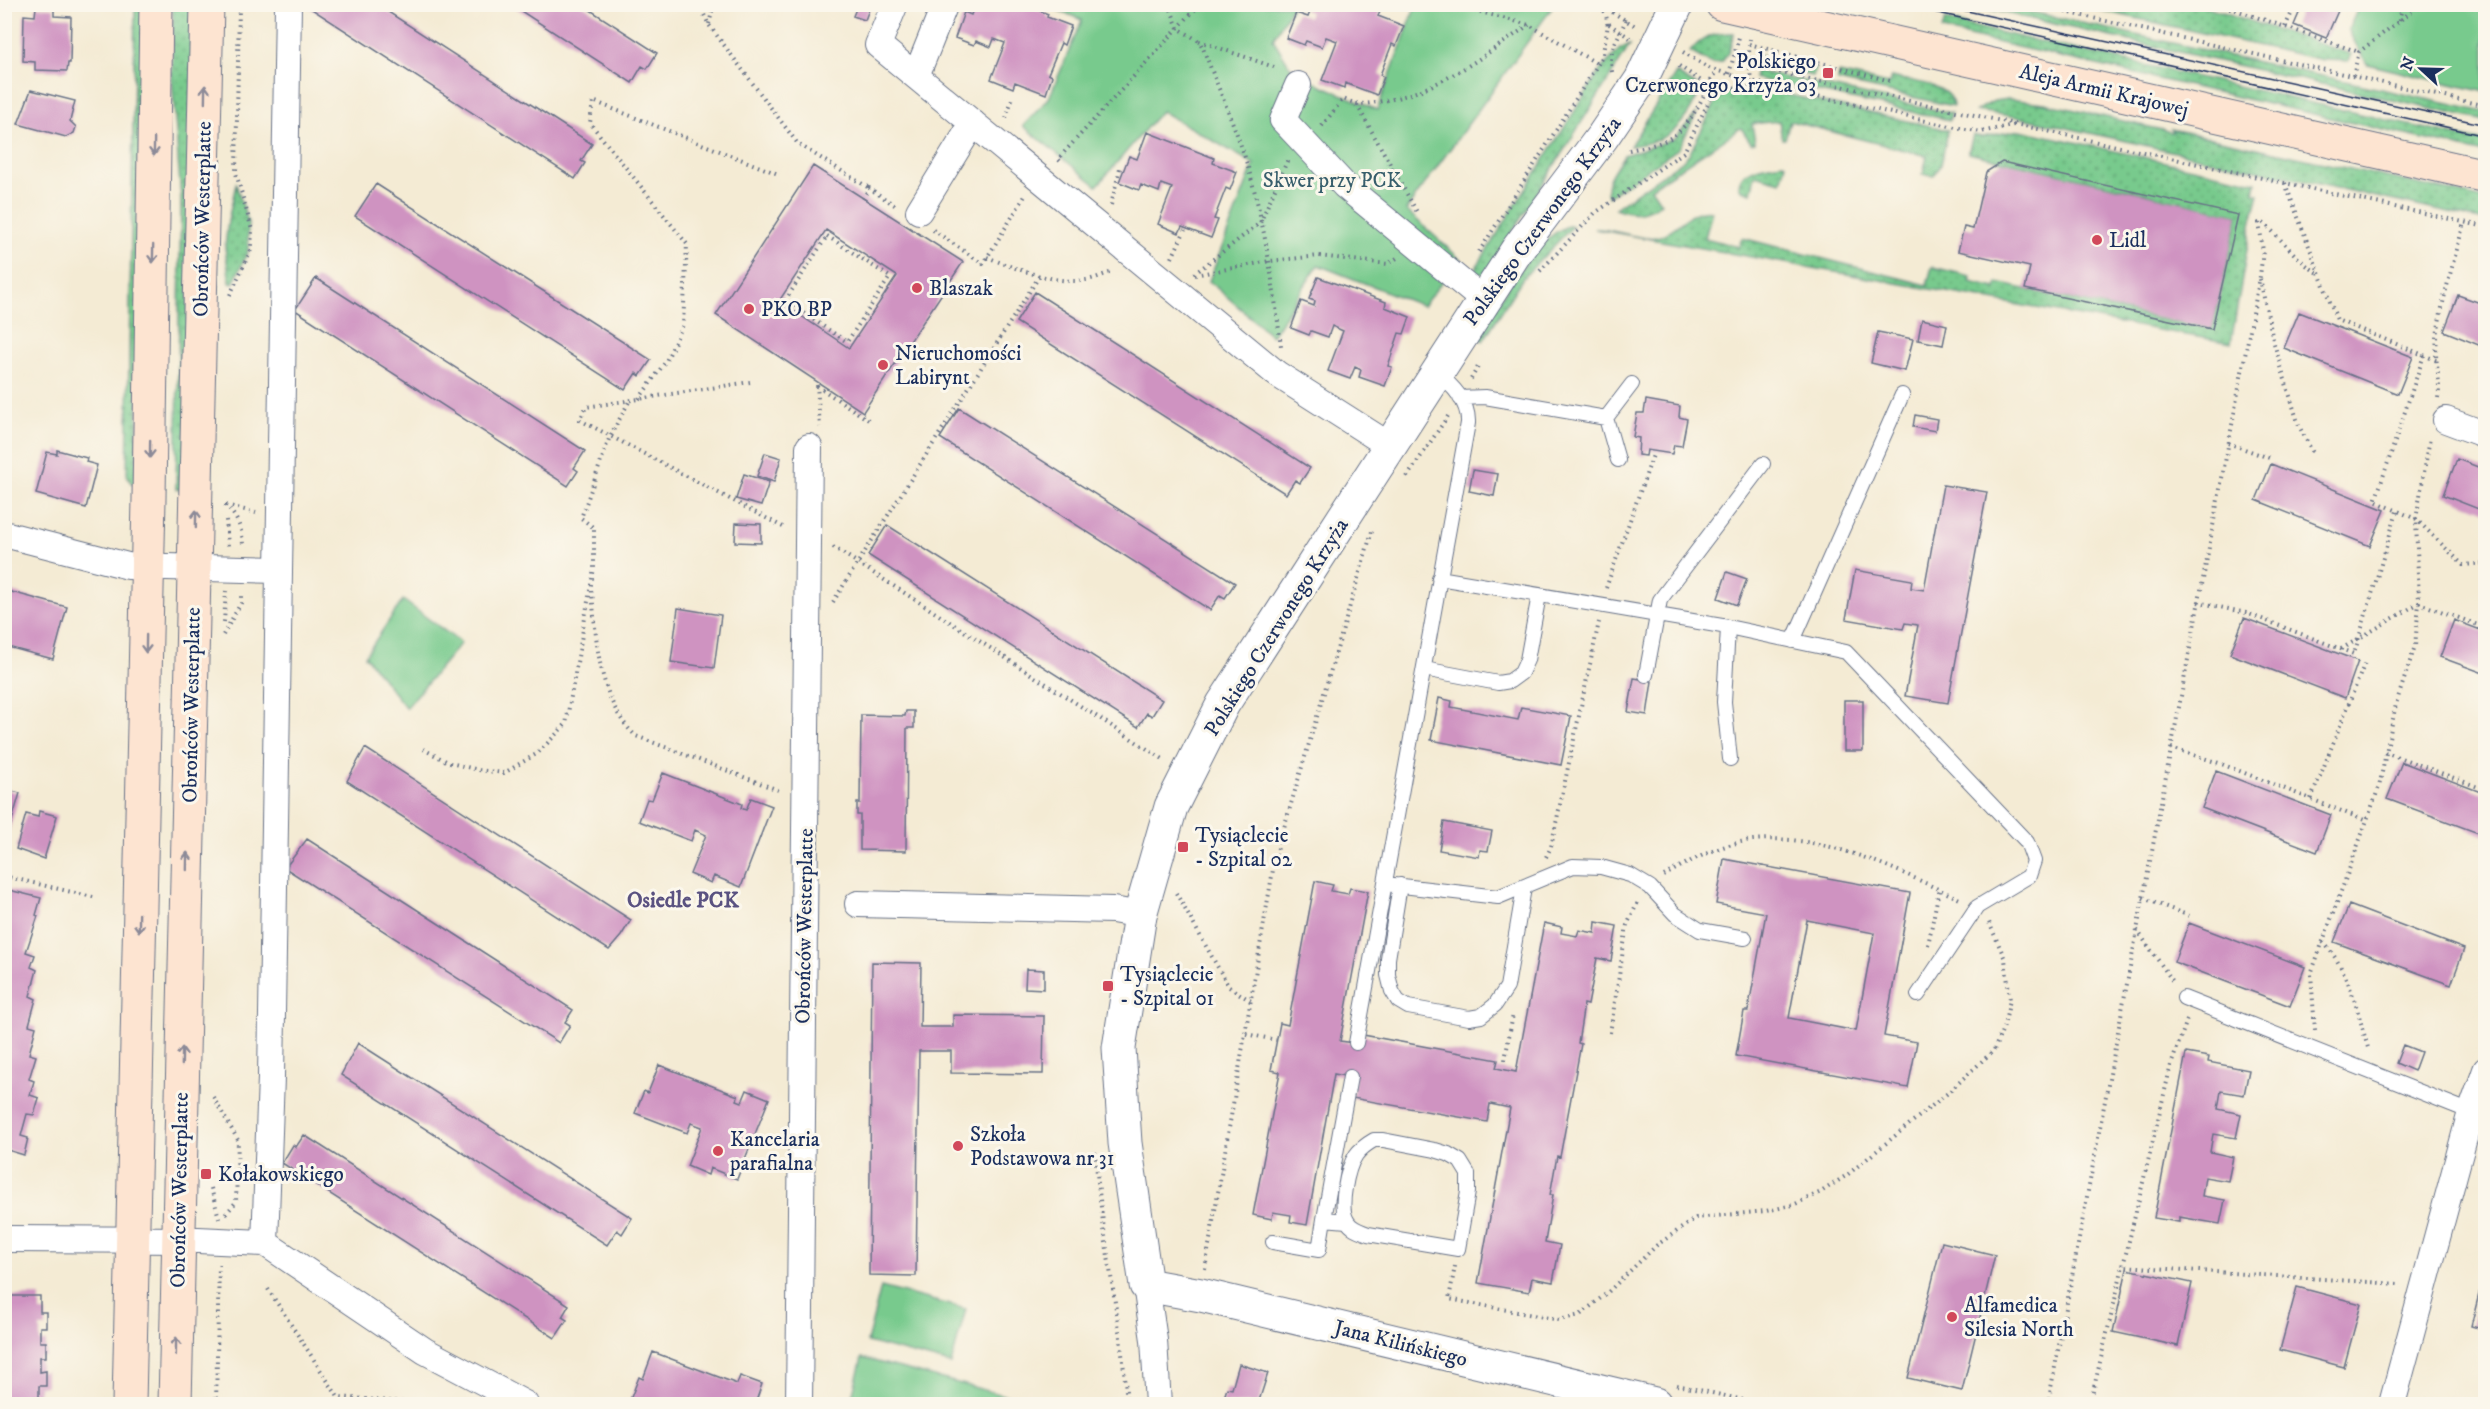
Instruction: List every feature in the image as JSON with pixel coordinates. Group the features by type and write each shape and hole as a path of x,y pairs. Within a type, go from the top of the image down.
{"main road":[{"path":"129,1404 148,567 156,4"},
{"name":"Obrońców Westerplatte","path":"176,1404 207,4"},
{"name":"Aleja Armii Krajowej","path":"1722,4 2486,176"}],"street":[{"path":"265,1243 271,1077 288,4"},
{"path":"896,4 878,45 1277,374 1390,446"},
{"path":"916,76 945,4"},
{"name":"Polskiego Czerwonego Krzyża","path":"1158,1404 1154,1340 1125,1143 1119,1048 1140,915 1171,807 1223,704 1435,373 1472,290 1517,250 1603,136 1641,80 1677,4"},
{"path":"1298,85 1283,120 1297,152 1345,186 1472,290"},
{"path":"915,216 973,123"},
{"path":"2437,421 2486,435"},
{"name":"Obrońców Westerplatte","path":"799,1404 809,447"},
{"path":"4,534 110,562 148,567 195,566 279,570"},
{"path":"858,904 1113,910 1140,915"},
{"path":"2392,1404 2424,1286 2478,1114 2486,1070"},
{"path":"4,1239 265,1243 425,1351 525,1404"},
{"name":"Jana Kilińskiego","path":"1146,1285 1201,1295 1655,1404"}],"lane":[{"path":"1356,1043 1468,423 1467,408 1446,380 1435,373"},
{"path":"1606,418 1632,384"},
{"path":"1793,641 1902,395"},
{"path":"1460,398 1485,398 1606,418"},
{"path":"1606,418 1618,460"},
{"path":"1646,675 1660,600 1763,464"},
{"path":"1440,578 1728,627 1846,652 2028,842 2034,861 2029,876 1977,907 1918,995"},
{"path":"1424,669 1498,683 1510,681 1521,673 1527,660 1539,595"},
{"path":"1728,627 1724,702 1730,759"},
{"path":"1385,884 1498,897 1573,866 1601,867 1630,875 1650,887 1675,914 1700,930 1745,938"},
{"path":"1400,885 1388,959 1388,975 1392,991 1398,1001 1408,1007 1469,1018 1481,1016 1495,1005 1507,987 1524,888"},
{"path":"2184,998 2478,1114"},
{"path":"1273,1242 1319,1250 1350,1077"},
{"path":"1383,1140 1435,1150 1460,1161 1468,1174 1468,1192 1458,1249 1368,1234 1356,1229 1347,1221 1343,1203 1350,1165 1358,1152 1368,1143 1383,1140"},
{"path":"1324,1219 1347,1221"}],"path":[{"path":"229,295 251,250 252,230 237,173 239,4"},
{"path":"699,4 709,25 798,144 915,216 983,264 1029,191"},
{"path":"709,25 714,4"},
{"path":"1067,167 1059,159 1200,4"},
{"path":"1451,4 1529,25 1598,64"},
{"path":"2030,4 2486,106"},
{"path":"2218,4 2359,52"},
{"path":"2285,27 2296,4"},
{"path":"2399,21 2403,4"},
{"path":"2354,76 2359,52 2421,4"},
{"path":"1472,290 1603,56 1608,24 1601,5"},
{"path":"1601,5 1637,27"},
{"path":"1171,6 1178,28 1199,41 1274,67"},
{"path":"1612,73 1611,51 1626,20"},
{"path":"1608,24 1633,40"},
{"path":"1191,276 1260,223 1297,152 1343,99 1358,105 1406,97 1443,82 1529,25"},
{"path":"1729,74 1740,33"},
{"path":"1537,274 1595,213 1684,152 1713,93 1718,88 1725,86 1749,90 1751,81 1750,35"},
{"path":"1199,41 1235,129 1251,179 1270,261 1283,355"},
{"path":"1749,44 1890,81"},
{"path":"1687,54 1716,71 1751,81 1981,132 2018,124"},
{"path":"1679,66 1708,85 1718,88"},
{"path":"1750,66 2486,227"},
{"path":"1624,151 1672,137 1688,121 1716,71"},
{"path":"1006,118 1012,99"},
{"path":"639,399 666,361 683,325 687,244 590,123 593,101 778,174"},
{"path":"1358,105 1420,219"},
{"path":"1110,206 1120,168"},
{"path":"2284,182 2337,320 2438,361"},
{"path":"863,199 869,188"},
{"path":"1102,198 1119,213"},
{"path":"2048,1404 2260,276 2263,251 2259,223 2262,222 2282,238 2309,269 2319,273"},
{"path":"2315,1050 2311,974 2379,787 2396,704 2415,646 2419,603 2416,519 2437,421 2440,388 2436,353 2444,306 2464,222"},
{"path":"1172,259 1185,230"},
{"path":"828,236 836,241 890,277 847,342 785,301 828,236"},
{"path":"1163,251 1178,265"},
{"path":"1191,276 1270,261 1319,256 1388,264 1403,255"},
{"path":"987,257 1019,271 1040,275 1086,280 1113,272"},
{"path":"1185,270 1199,283"},
{"path":"832,602 1040,275"},
{"path":"2260,276 2273,340 2299,426 2314,455"},
{"path":"2424,355 2375,501 2416,519 2463,565 2486,563"},
{"path":"1407,478 1483,359"},
{"path":"750,382 586,407 580,420 783,527"},
{"path":"817,385 870,421"},
{"path":"423,749 450,763 504,773 538,753 566,724 594,568 594,528 580,518 610,436 630,400"},
{"path":"2228,444 2272,459"},
{"path":"1537,880 1551,847 1605,591 1653,455"},
{"path":"225,505 280,520"},
{"path":"225,505 228,550"},
{"path":"225,505 237,519 243,538 243,555"},
{"path":"2198,602 2246,613 2354,654 2397,511"},
{"path":"1205,1270 1275,858 1373,527"},
{"path":"833,547 1166,760"},
{"path":"227,585 223,635 241,603 241,592"},
{"path":"591,586 595,630 603,676 623,725 636,736 778,790"},
{"path":"2341,649 2419,603"},
{"path":"2419,603 2486,628"},
{"path":"2311,799 2366,660"},
{"path":"2171,748 2219,763 2367,821"},
{"path":"2385,752 2486,790"},
{"path":"1458,1249 1449,1299 1559,1320 1580,1315 1607,1293 1657,1245 1696,1218 1766,1211 1793,1205 1830,1187 1900,1134 1994,1050 2004,1026 2010,1000 2005,958 1991,923 1977,907 1835,847 1797,840 1752,840 1719,849 1666,875 1645,890 1627,925 1610,1033"},
{"path":"4,876 97,898"},
{"path":"1150,882 1173,887 1229,987 1251,1001"},
{"path":"2143,898 2192,917"},
{"path":"2137,930 2184,998"},
{"path":"2323,942 2334,954 2347,977 2369,1051"},
{"path":"1505,1060 1513,1013"},
{"path":"2090,1404 2170,1065 2187,1020"},
{"path":"1246,1034 1276,1040"},
{"path":"211,1179 211,1191 220,1220 236,1202 238,1140 213,1097 213,1109"},
{"path":"216,1404 219,1256"},
{"path":"2123,1266 2424,1286"},
{"path":"268,1289 338,1397 430,1404"}],"green space":[{"path":"147,4 136,485 131,483 127,476 135,5"},
{"name":"Skwer przy PCK","path":"1546,4 1552,8 1406,210 1460,259 1423,306 1318,265 1272,336 1209,281 1254,164 1161,111 1097,186 1023,126 1049,98 1082,20 1045,5 1293,5 1273,39 1294,73 1377,110 1416,5"},
{"path":"2360,4 2485,5 2485,92 2367,64 2348,30"},
{"path":"173,5 194,5 185,490 176,489 181,199 172,78"},
{"path":"1970,5 2000,5 2485,112 2485,121"},
{"path":"2076,5 2202,5 2351,54 2348,61 2323,60"},
{"path":"1945,20 2485,142 2485,153 1942,30"},
{"path":"1734,33 1728,53 1722,62 1712,64 1690,52 1699,42 1710,36"},
{"path":"1630,45 1488,271 1484,274 1472,274 1601,69 1620,49"},
{"path":"1759,56 1815,68 1813,76 1757,64"},
{"path":"1756,71 1951,113 1950,120 1754,78"},
{"path":"1676,73 1701,89 1689,113 1675,130 1666,136 1644,144 1630,146"},
{"path":"1839,73 1889,84 1891,77 1928,84 1945,92 1953,106 1838,81"},
{"path":"1753,87 1948,130 1941,165 1934,176 1923,174 1927,156 1790,121 1785,139 1782,139 1779,121 1752,124 1755,142 1751,143 1741,128 1651,188 1661,203 1655,207 1639,212 1628,212 1615,208 1690,153 1720,97 1732,92 1751,94"},
{"path":"2007,99 2045,103 2173,132 2171,129 2485,199 2485,221 2018,117 1976,111 1994,101"},
{"path":"1697,113 1679,148 1608,197 1609,180 1624,155 1674,139"},
{"path":"2020,130 2256,182 2254,193 2259,194 2252,220 2231,343 1637,237 1657,237 1690,216 1712,211 1705,238 1739,247 1742,238 1927,285 1932,267 1971,276 1970,282 1996,288 1998,283 2212,329 2238,215 1968,153 1973,135 1982,137"},
{"path":"1786,164 1781,182 1755,175 1751,193 1739,187 1740,180 1749,171 1762,166"},
{"path":"236,184 248,222 248,251 233,284 230,283 225,247"},
{"path":"1568,226 1573,226 1522,279 1483,341 1477,336 1517,274 1541,245"},
{"path":"1595,229 1610,230 1633,236"},
{"path":"403,600 461,643 406,708 365,656"},
{"path":"881,1287 966,1309 951,1364 867,1342"},
{"path":"862,1358 1019,1399 1017,1404 850,1404"}],"building":[{"path":"304,4 376,4 592,144 581,161 585,163 575,179"},
{"path":"510,4 581,4 657,53 647,69 642,66 632,83"},
{"path":"858,4 871,4 865,20 853,16"},
{"path":"975,4 1024,4 1048,14 1047,17 1071,26 1064,45 1061,43 1048,74 1052,76 1046,94 1015,82 1013,88 991,79 1005,43 994,39 991,47 976,41 974,45 955,38 964,12 971,15"},
{"path":"1306,4 1359,4 1380,12 1378,16 1404,26 1396,46 1392,44 1380,75 1384,77 1377,95 1345,83 1344,88 1322,80 1337,41 1326,37 1322,47 1306,41 1304,45 1286,38 1296,13 1308,17 1310,12 1304,10"},
{"path":"2303,4 2341,4 2326,38 2294,25"},
{"path":"36,7 54,8 54,16 71,17 70,63 68,63 67,71 35,70 35,62 23,61 24,15 35,16"},
{"path":"31,90 75,101 70,121 76,127 74,133 66,137 18,124"},
{"path":"1147,132 1214,158 1213,163 1237,172 1230,190 1226,188 1214,219 1218,220 1211,238 1182,227 1179,233 1158,224 1172,188 1161,184 1159,192 1141,185 1139,190 1119,182 1129,156 1137,159"},
{"name":"Lidl","path":"2002,162 2238,215 2212,329 2025,289 2030,267 1958,251 1964,227 1973,229 1986,172"},
{"name":"Blaszak","path":"813,166 963,262 863,412 716,315","holes":["826,230 897,276 849,348 779,301"]},
{"path":"376,184 651,360 640,376 636,373 625,390 355,216"},
{"path":"1318,277 1386,302 1385,307 1410,317 1404,334 1399,333 1388,366 1392,367 1385,386 1359,377 1361,370 1355,367 1350,379 1328,371 1343,331 1332,326 1328,337 1311,331 1309,335 1291,328 1301,301 1314,306 1315,301 1309,299"},
{"path":"316,278 585,451 574,468 578,471 568,486 295,310"},
{"path":"1035,292 1310,468 1300,483 1295,480 1286,494 1016,322"},
{"path":"2458,295 2486,305 2486,348 2444,331"},
{"path":"2299,312 2413,357 2398,394 2284,348"},
{"path":"1922,319 1947,325 1943,345 1918,340"},
{"path":"1878,332 1913,339 1905,371 1871,363"},
{"path":"1646,400 1680,406 1679,417 1687,419 1682,446 1674,445 1672,454 1647,450 1646,456 1638,455 1639,438 1633,437 1637,413 1644,413"},
{"path":"959,408 1235,583 1225,598 1220,595 1210,610 940,438"},
{"path":"1915,415 1937,419 1935,431 1913,427"},
{"path":"57,450 87,458 86,462 97,465 86,508 36,494 47,452 57,454"},
{"path":"765,453 781,458 774,482 757,476"},
{"path":"2457,459 2486,470 2486,512 2443,495"},
{"path":"2271,464 2385,510 2370,546 2256,500"},
{"path":"1473,470 1498,474 1494,496 1469,491"},
{"path":"744,474 769,482 761,506 736,499"},
{"path":"1943,485 1987,492 1948,703 1905,696 1918,625 1905,623 1903,629 1846,619 1855,570 1912,580 1911,588 1924,590"},
{"path":"736,523 761,524 761,543 735,542"},
{"path":"887,525 1162,700 1152,716 1147,713 1138,727 868,555"},
{"path":"1727,572 1747,579 1737,605 1718,598"},
{"path":"4,590 67,607 53,659 4,646"},
{"path":"678,608 721,615 714,668 671,662"},
{"path":"2244,618 2358,661 2345,698 2230,654"},
{"path":"2454,620 2486,632 2486,674 2440,657"},
{"path":"1634,678 1652,681 1647,715 1628,712"},
{"path":"1439,698 1452,701 1451,707 1518,720 1521,707 1571,716 1561,765 1431,740"},
{"path":"1844,700 1863,700 1863,751 1844,751"},
{"path":"906,711 914,711 914,728 907,728 906,851 860,850 860,815 857,815 857,803 860,803 861,715 905,716"},
{"path":"365,748 631,920 621,936 609,950 347,781"},
{"path":"2402,762 2486,794 2486,836 2387,799"},
{"path":"2216,771 2331,815 2317,852 2202,808"},
{"path":"663,773 742,804 741,808 746,810 751,798 772,806 741,887 714,876 711,883 690,874 706,835 695,830 691,841 639,821 647,799 652,800"},
{"path":"4,789 20,793 7,837 4,836"},
{"path":"39,811 57,816 44,859 16,849 26,814 38,817"},
{"path":"1444,822 1492,831 1488,851 1480,850 1479,857 1439,850"},
{"path":"307,839 573,1010 565,1022 570,1025 559,1043 285,868"},
{"path":"1724,859 1910,893 1884,1036 1917,1042 1908,1088 1736,1056 1744,1011 1748,1011 1766,913 1716,904","holes":["1807,920 1874,933 1856,1031 1789,1018"]},
{"path":"1315,881 1333,885 1331,891 1348,894 1350,888 1368,891 1340,1041 1362,1044 1363,1035 1498,1060 1496,1068 1516,1072 1544,923 1562,927 1561,933 1577,936 1579,930 1595,933 1596,922 1617,926 1611,961 1597,958 1588,1005 1584,1004 1578,1043 1581,1044 1560,1157 1557,1156 1550,1195 1553,1195 1545,1242 1560,1245 1553,1282 1532,1278 1529,1292 1478,1283 1510,1108 1490,1104 1487,1122 1352,1098 1355,1078 1334,1074 1307,1225 1290,1222 1291,1215 1273,1212 1272,1219 1253,1215 1280,1072 1271,1070 1280,1023 1288,1025"},
{"path":"5,889 41,898 36,915 38,916 26,952 35,955 31,967 37,970 30,996 36,999 29,1025 36,1027 29,1054 36,1056 29,1079 34,1081 30,1095 39,1098 34,1115 27,1114 21,1136 28,1138 24,1155 4,1149"},
{"path":"2349,905 2464,949 2451,985 2334,942"},
{"path":"2189,923 2305,967 2290,1006 2174,962"},
{"path":"872,962 921,963 920,1027 953,1027 953,1015 1044,1016 1043,1074 951,1073 951,1051 919,1051 916,1276 869,1275"},
{"path":"1026,969 1044,970 1044,989 1025,988"},
{"path":"358,1043 632,1218 622,1234 617,1230 607,1245 341,1075"},
{"path":"2403,1045 2421,1052 2414,1071 2396,1063"},
{"path":"2186,1053 2209,1057 2208,1062 2249,1070 2244,1095 2221,1091 2218,1109 2241,1114 2236,1138 2213,1134 2210,1152 2233,1157 2228,1181 2205,1177 2202,1196 2225,1200 2220,1224 2179,1217 2179,1222 2154,1218"},
{"path":"659,1065 738,1096 737,1100 742,1102 747,1090 769,1099 737,1179 710,1168 708,1175 687,1166 702,1127 691,1123 687,1133 635,1113 644,1091 648,1093"},
{"path":"304,1135 569,1305 562,1317 567,1320 555,1338 282,1163 293,1145 296,1147"},
{"name":"Alfamedica Silesia North","path":"1942,1242 1995,1255 1962,1391 1908,1378"},
{"path":"2127,1269 2192,1283 2178,1346 2113,1332"},
{"path":"2486,1270 2486,1330 2471,1326"},
{"path":"2297,1287 2361,1304 2344,1367 2280,1350"},
{"path":"4,1296 40,1296 40,1312 46,1312 46,1327 40,1327 40,1342 46,1342 46,1357 40,1357 40,1372 46,1371 46,1386 39,1386 39,1402 46,1402 46,1404 4,1404"},
{"path":"653,1352 737,1384 740,1376 762,1384 755,1404 643,1404 630,1400 639,1377 643,1379"},
{"path":"1239,1364 1268,1373 1258,1404 1222,1404 1227,1388 1232,1389"}],"tram line":[{"path":"1898,4 2486,136"},
{"path":"1958,9 2486,125"}],"place":[{"name":"Polskiego Czerwonego Krzyża 03","path":"1828,73"},
{"name":"Lidl","path":"2097,240"},
{"name":"Blaszak","path":"917,288"},
{"name":"PKO BP","path":"749,309"},
{"name":"Nieruchomości Labirynt","path":"883,365"},
{"name":"Tysiąclecie - Szpital 02","path":"1183,847"},
{"name":"Tysiąclecie - Szpital 01","path":"1108,986"},
{"name":"Szkoła Podstawowa nr 31","path":"958,1146"},
{"name":"Kancelaria parafialna","path":"718,1151"},
{"name":"Kołakowskiego","path":"206,1174"},
{"name":"Alfamedica Silesia North","path":"1952,1317"}],"district":[{"name":"Osiedle PCK","path":"683,899"}]}
